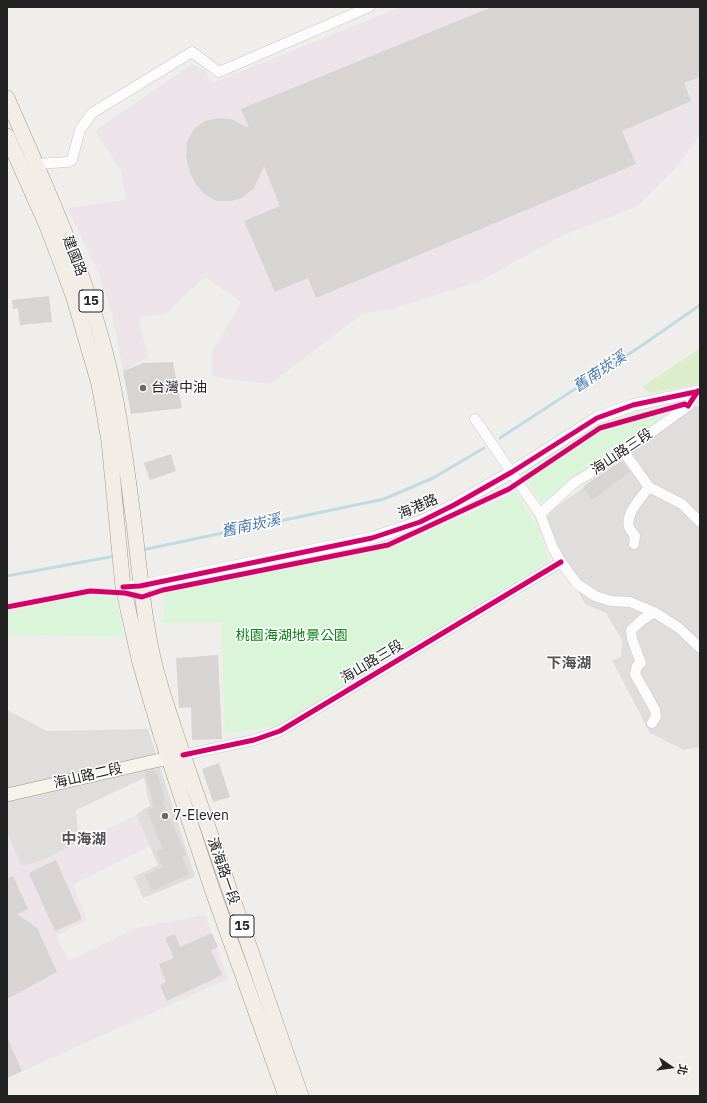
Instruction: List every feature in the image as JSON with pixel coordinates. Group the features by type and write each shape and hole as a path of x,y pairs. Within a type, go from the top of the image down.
{"main road":[{"name":"建國路","path":"7,98 74,256 89,295 100,333 118,408 140,579"},
{"name":"建國路","path":"7,136 11,158 47,226 60,260 74,298 99,384 108,441 123,581"},
{"name":"濱海路一段","path":"140,579 150,644 164,698 176,756 212,888 301,1096"},
{"name":"濱海路一段","path":"123,581 140,663 161,735 176,756"},
{"name":"海山路二段","path":"7,795 176,756"},
{"name":"濱海路一段","path":"259,998 286,1096"}],"street":[{"path":"36,164 68,162 72,160 80,130 92,113 192,52 219,72 369,7"},
{"name":"海山路三段","path":"540,514 574,483 624,452 688,406 699,391"},
{"name":"海港路","path":"123,581 372,538 420,522 454,505 512,472 597,418 633,405 699,391"},
{"path":"475,419 540,514 553,548 577,584 595,596 611,601 630,602 654,612 679,628 700,648"},
{"path":"624,452 649,487 682,504 700,522"},
{"path":"634,544 635,536 629,528 629,518 633,509 649,487"},
{"name":"海山路三段","path":"176,756 254,740 280,731 561,562"},
{"path":"652,723 656,716 655,710 634,674 637,666 641,663 632,639 631,630 654,612"}],"shaded area":[{"path":"401,7 700,7 700,135 676,168 638,206 564,235 478,282 392,309 364,313 270,384 226,379 212,375 212,352 241,302 205,277 166,314 138,317 148,357 123,371 112,314 98,271 67,208 126,200 121,171 95,131 192,64 204,70 212,83"},
{"path":"700,406 700,747 684,750 650,733 612,660 621,657 622,640 606,613 585,604 542,526 549,514 556,507 626,458 691,407"},
{"path":"7,710 47,731 148,729 195,877 143,898 134,877 158,865 136,815 150,806 144,778 76,810 79,842 39,862 21,866 7,832"},
{"path":"136,815 150,846 73,885 87,920 56,936 69,961 136,928 205,915 228,979 7,1078 7,832 21,866 39,862"}],"green space":[{"path":"700,348 700,384 650,393 642,387"},
{"path":"661,407 665,416 541,503 523,473 605,419"},
{"name":"桃園海湖地景公園","path":"516,492 540,531 549,562 281,725 225,734 221,623 161,623 165,607 162,591 401,544"},
{"path":"81,595 115,596 124,637 7,634 7,612"}],"building":[{"path":"492,7 700,7 700,77 684,83 691,101 622,131 636,164 316,298 308,278 275,292 244,221 280,206 264,166 254,188 242,198 231,201 217,201 204,194 195,183 189,170 186,156 187,142 194,129 205,121 219,118 231,119 249,128 241,109"},
{"path":"49,296 52,322 20,325 18,308 13,309 12,300"},
{"path":"173,362 182,408 131,414 123,371 143,363"},
{"path":"171,454 176,471 150,480 144,463"},
{"path":"622,461 630,472 592,500 583,487"},
{"path":"218,655 222,739 192,740 191,707 179,708 176,658"},
{"path":"219,763 230,797 213,802 202,769"},
{"path":"153,770 158,775 165,801 163,802 186,855 182,857 189,874 152,891 145,875 163,867 156,852 163,849 147,810 154,807 145,772"},
{"path":"56,860 82,919 55,931 29,873"},
{"path":"13,876 28,909 17,914 37,928 57,972 7,999 7,879"},
{"path":"212,933 218,947 211,950 222,975 167,1001 160,985 166,982 159,964 174,958 165,938 175,934 180,947"},
{"path":"7,1037 22,1071 7,1078"}],"waterway":[{"name":"舊南崁溪","path":"500,438 644,344 700,305"},
{"name":"舊南崁溪","path":"142,550 384,499 433,478 484,448"},
{"name":"舊南崁溪","path":"7,576 115,556"}],"cycle path":[{"path":"7,607 90,591 125,593 142,597 163,590 388,545 509,489 600,428 685,404 688,406 698,391"},
{"path":"123,587 140,586 372,538 420,522 454,505 512,472 597,418 633,405 700,391"},
{"path":"183,755 254,740 280,731 561,562"}],"place":[{"name":"台灣中油","path":"143,388"},
{"name":"7-Eleven","path":"165,816"}],"district":[{"name":"下海湖","path":"569,664"},
{"name":"中海湖","path":"84,840"}]}
